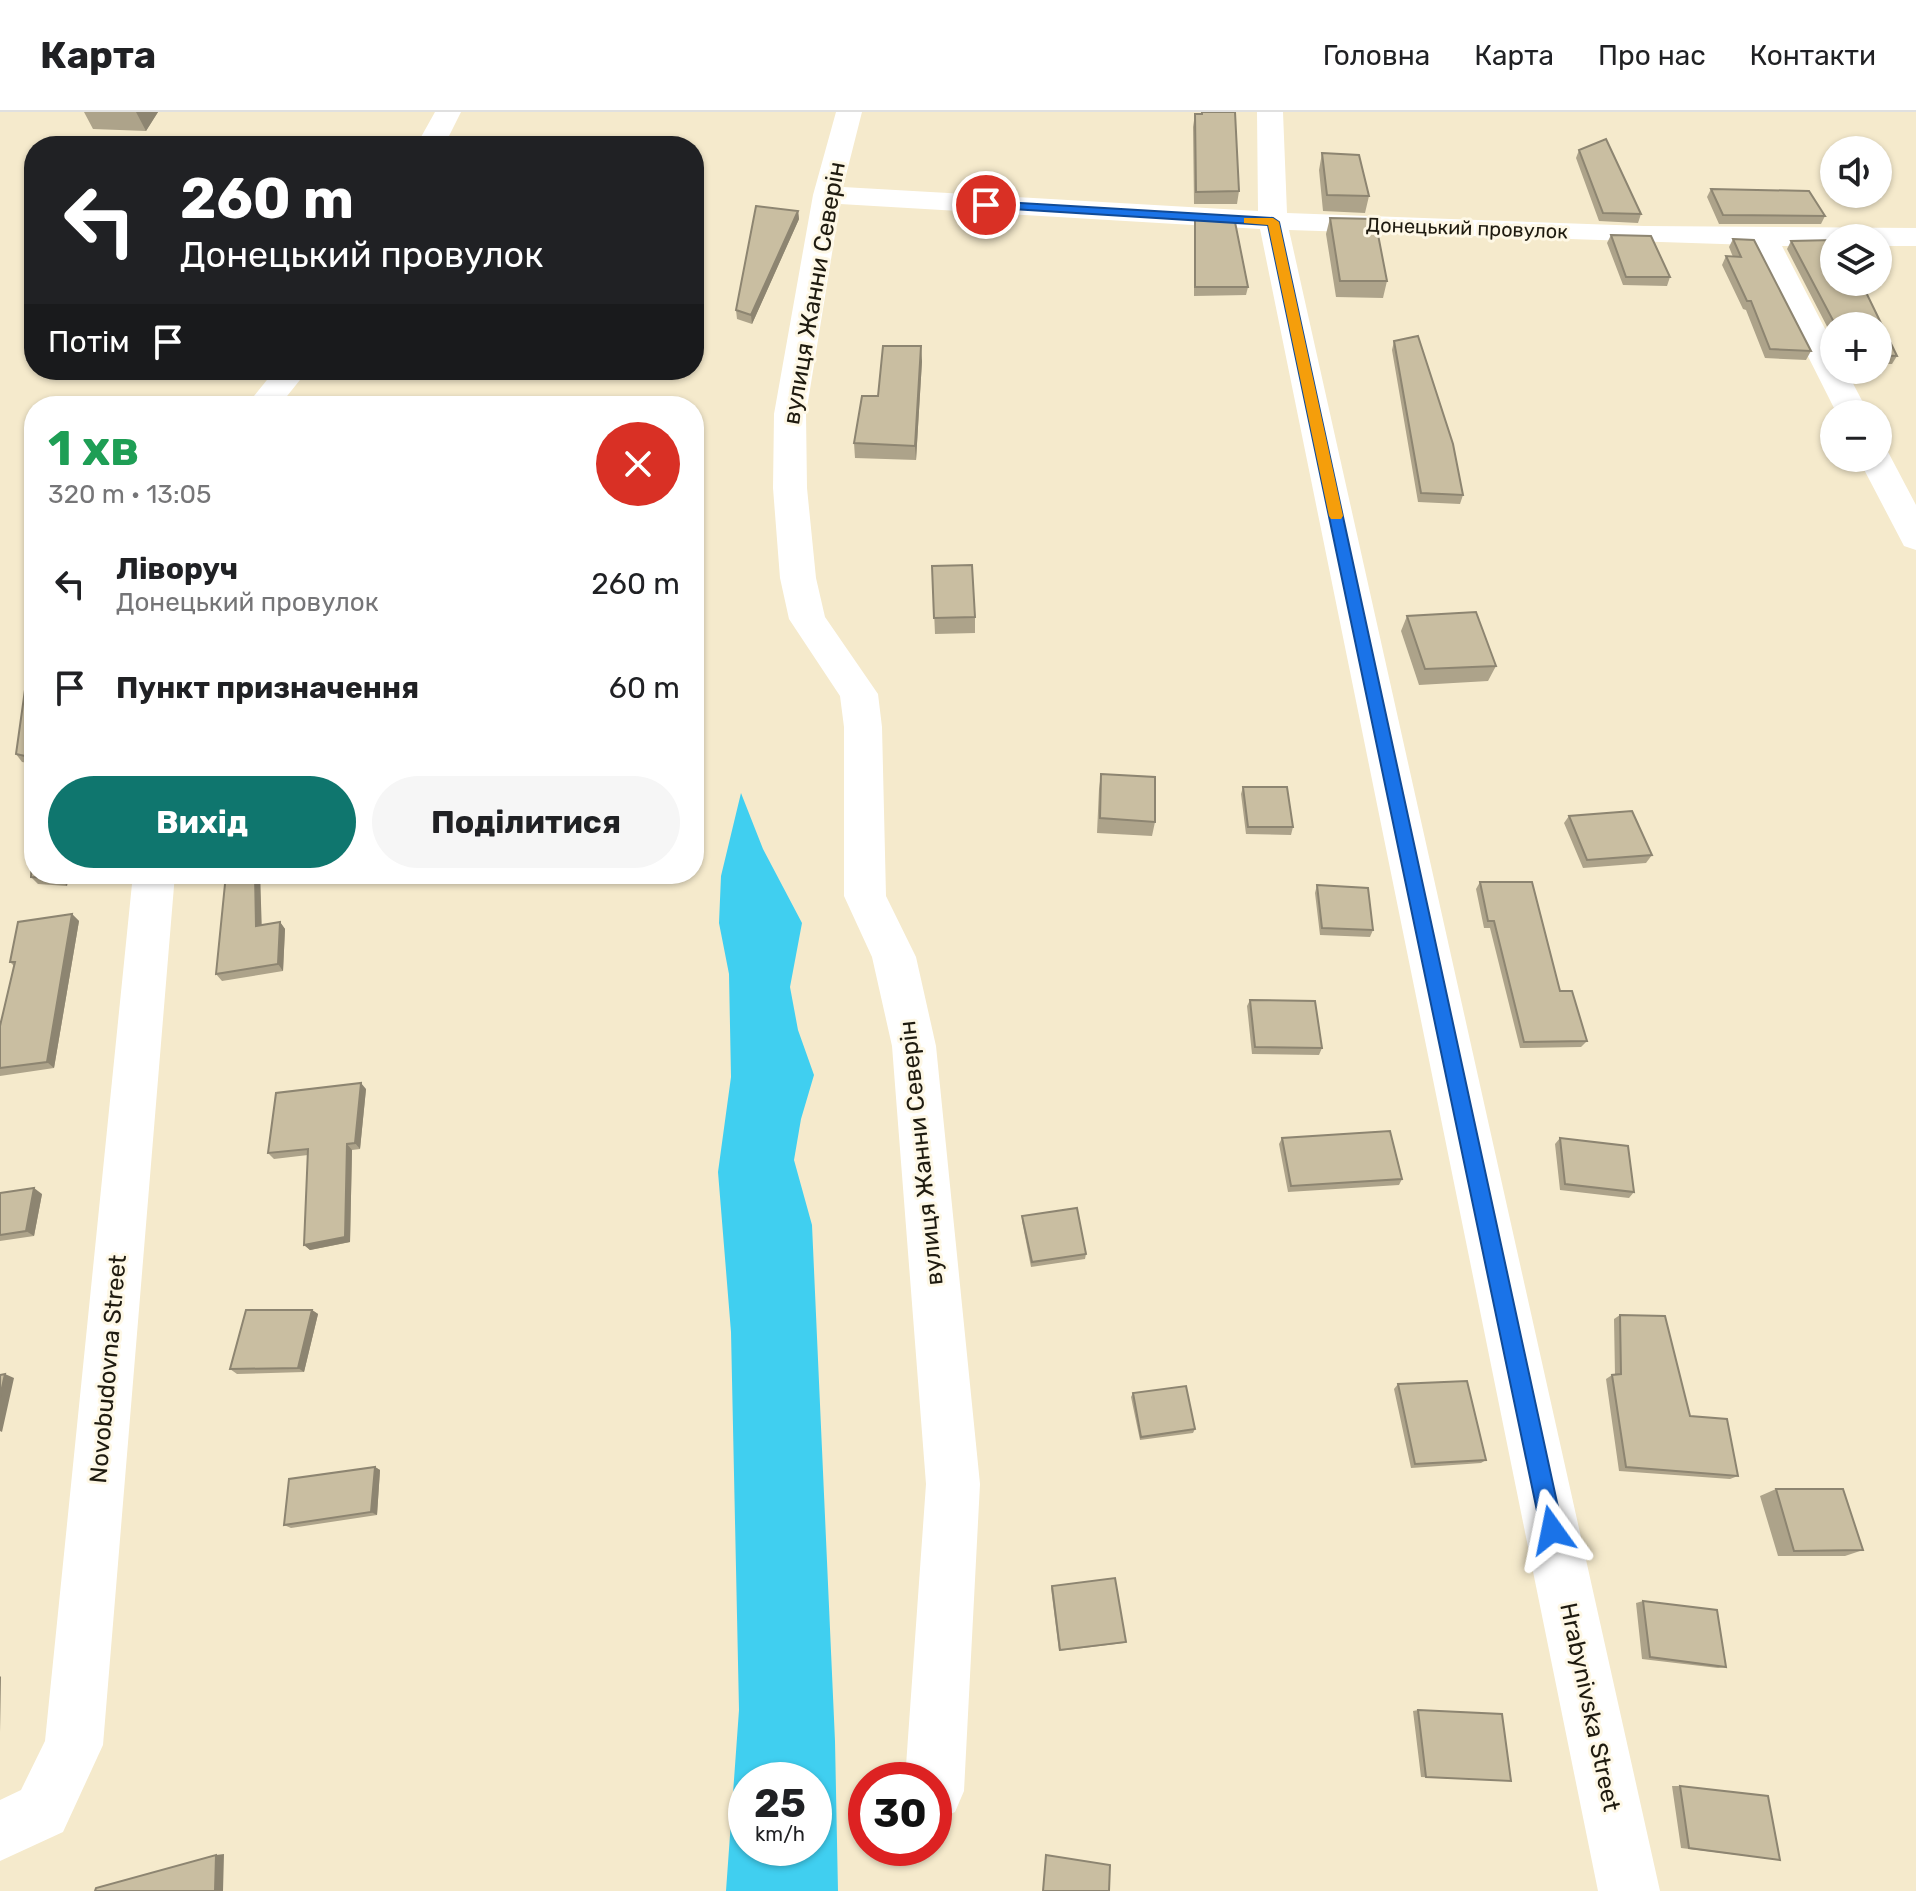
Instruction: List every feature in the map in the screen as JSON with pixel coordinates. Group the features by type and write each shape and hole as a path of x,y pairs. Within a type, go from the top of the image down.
{"street":[{"path":"435,136 448,112"},
{"name":"вулиця Жанни Северін","path":"849,112 827,195 790,414 790,488 798,578 807,619 859,694 863,727 865,896 894,957 914,1046 953,1484 936,1762"},
{"name":"Hrabynivska Street","path":"1270,112 1273,222 1629,1891"},
{"name":"Донецький провулок","path":"827,195 1273,222 1763,238 1916,237"},
{"path":"1763,238 1846,400"},
{"path":"270,396 284,380"},
{"path":"1882,472 1916,538"},
{"name":"Novobudovna Street","path":"0,1831 42,1811 74,1745 153,884"}],"water":[{"path":"741,793 763,849 802,923 790,987 798,1030 814,1075 801,1119 794,1160 812,1225 835,1741 838,1891 726,1891 728,1863 728,1866 832,1866 832,1762 735,1762 739,1710 731,1332 718,1172 731,1077 729,974 719,923 721,876"}],"building":[{"path":"1235,112 1239,191 1196,192 1195,114"},
{"path":"1606,139 1641,214 1603,213 1579,150"},
{"path":"1322,153 1359,155 1369,196 1327,195"},
{"path":"1711,189 1809,191 1825,216 1723,215"},
{"path":"756,206 798,211 751,315 736,310"},
{"path":"1330,218 1375,219 1387,281 1340,281"},
{"path":"1195,220 1235,222 1248,287 1195,287"},
{"path":"1611,235 1651,236 1670,277 1626,277"},
{"path":"1733,239 1754,240 1811,351 1770,349 1751,301 1747,301 1726,256 1741,257"},
{"path":"1820,240 1820,296 1791,241"},
{"path":"1820,296 1868,296 1876,312 1829,312"},
{"path":"1418,336 1453,444 1463,495 1421,493 1394,341"},
{"path":"883,346 921,346 915,446 854,443 862,396 878,396"},
{"path":"972,565 975,617 934,618 932,566"},
{"path":"1476,612 1496,666 1425,669 1407,616"},
{"path":"24,697 24,756 16,754"},
{"path":"1101,774 1155,777 1155,822 1100,818"},
{"path":"1243,787 1287,787 1293,827 1248,827"},
{"path":"1632,811 1652,855 1587,860 1569,816"},
{"path":"1480,882 1532,882 1560,991 1572,991 1587,1041 1524,1042 1494,921 1488,921"},
{"path":"225,884 255,884 256,926 280,922 278,964 216,974"},
{"path":"1317,885 1368,888 1373,930 1322,928"},
{"path":"72,914 47,1062 0,1068 0,1026 15,962 10,962 18,922"},
{"path":"1250,1000 1315,1001 1322,1048 1255,1047"},
{"path":"361,1083 355,1143 347,1144 345,1237 304,1245 308,1149 268,1153 276,1093"},
{"path":"1390,1131 1402,1179 1291,1186 1282,1138"},
{"path":"1560,1138 1628,1146 1634,1192 1565,1184"},
{"path":"34,1188 26,1231 0,1235 0,1193"},
{"path":"1077,1208 1086,1254 1032,1262 1022,1216"},
{"path":"246,1310 312,1310 298,1368 230,1369"},
{"path":"1620,1315 1665,1316 1690,1416 1727,1419 1738,1476 1626,1467 1612,1375 1621,1374"},
{"path":"5,1374 0,1397 0,1375"},
{"path":"1467,1381 1486,1460 1415,1464 1398,1384"},
{"path":"1186,1386 1195,1429 1141,1437 1133,1393"},
{"path":"375,1467 371,1512 284,1525 289,1479"},
{"path":"1776,1489 1843,1489 1863,1550 1794,1551"},
{"path":"1115,1578 1126,1642 1060,1650 1052,1586"},
{"path":"1643,1601 1717,1610 1726,1667 1650,1657"},
{"path":"1418,1710 1502,1714 1511,1781 1426,1777"},
{"path":"1680,1786 1768,1796 1780,1860 1689,1848"},
{"path":"216,1855 215,1891 95,1891 96,1888"},
{"path":"1046,1855 1110,1865 1109,1891 1043,1891"}],"slow traffic":[{"path":"1249,220 1273,222 1336,516"}],"route":[{"path":"986,205 1273,222 1552,1530"}]}
